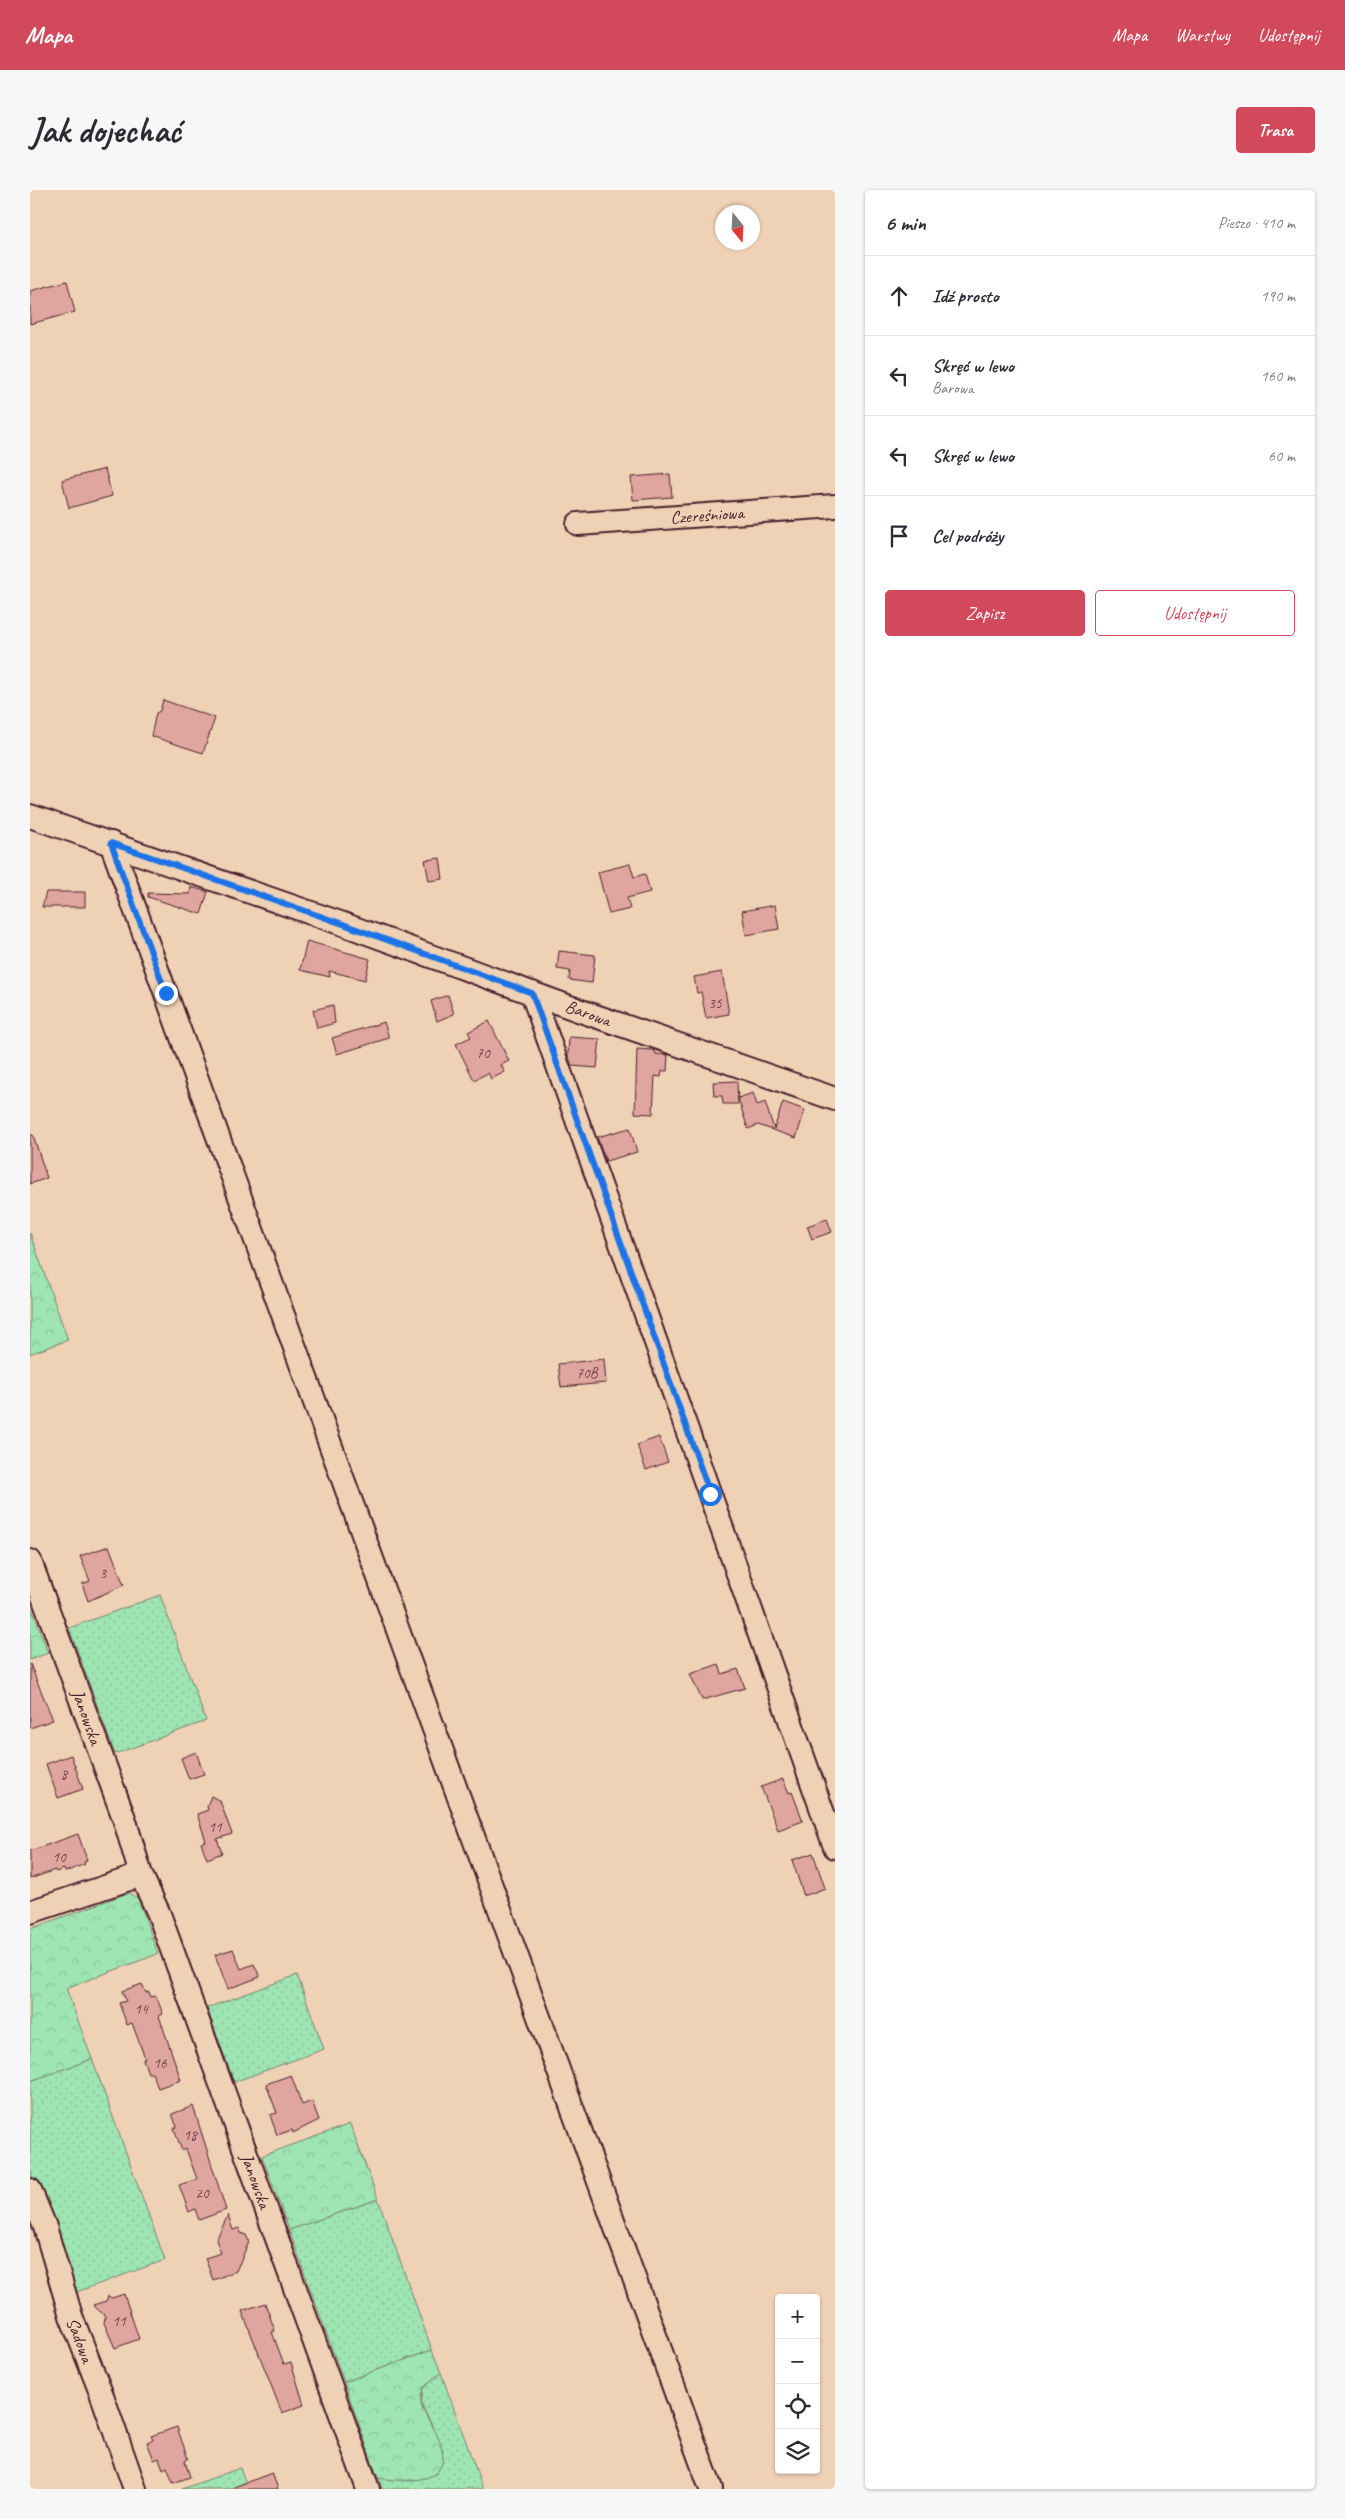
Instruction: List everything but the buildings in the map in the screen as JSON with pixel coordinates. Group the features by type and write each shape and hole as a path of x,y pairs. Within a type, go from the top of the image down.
{"street":[{"name":"Czereśniowa","path":"578,524 835,506"},
{"name":"Barowa","path":"30,816 343,924 532,993 835,1099"},
{"path":"111,843 711,2489"},
{"path":"532,993 835,1847"},
{"name":"Janowska","path":"30,1561 125,1821 141,1875 159,1914 368,2489"},
{"path":"30,1912 141,1875"},
{"name":"Sadowa","path":"30,2190 45,2227 70,2316 103,2398 135,2489"}],"green space":[{"path":"30,1233 68,1340 30,1354"},
{"path":"160,1595 206,1721 115,1754 69,1628"},
{"path":"30,1603 48,1653 30,1660"},
{"path":"128,1893 138,1898 158,1954 66,1988 92,2059 30,2081 30,1929"},
{"path":"297,1975 324,2049 234,2082 207,2008"},
{"path":"92,2059 165,2260 74,2293 30,2170 30,2081"},
{"path":"350,2124 378,2199 289,2230 262,2156"},
{"path":"378,2199 432,2350 344,2382 289,2230"},
{"path":"432,2350 441,2373 423,2388 421,2402 422,2408 437,2435 442,2451 442,2463 437,2471 429,2477 418,2480 378,2478 344,2382"},
{"path":"441,2373 483,2489 382,2489 379,2478 410,2481 436,2474 443,2452 437,2435 421,2404 423,2388"},
{"path":"240,2468 248,2489 182,2489"}],"route":[{"path":"166,993 111,843 343,924 532,993 710,1494"}]}
